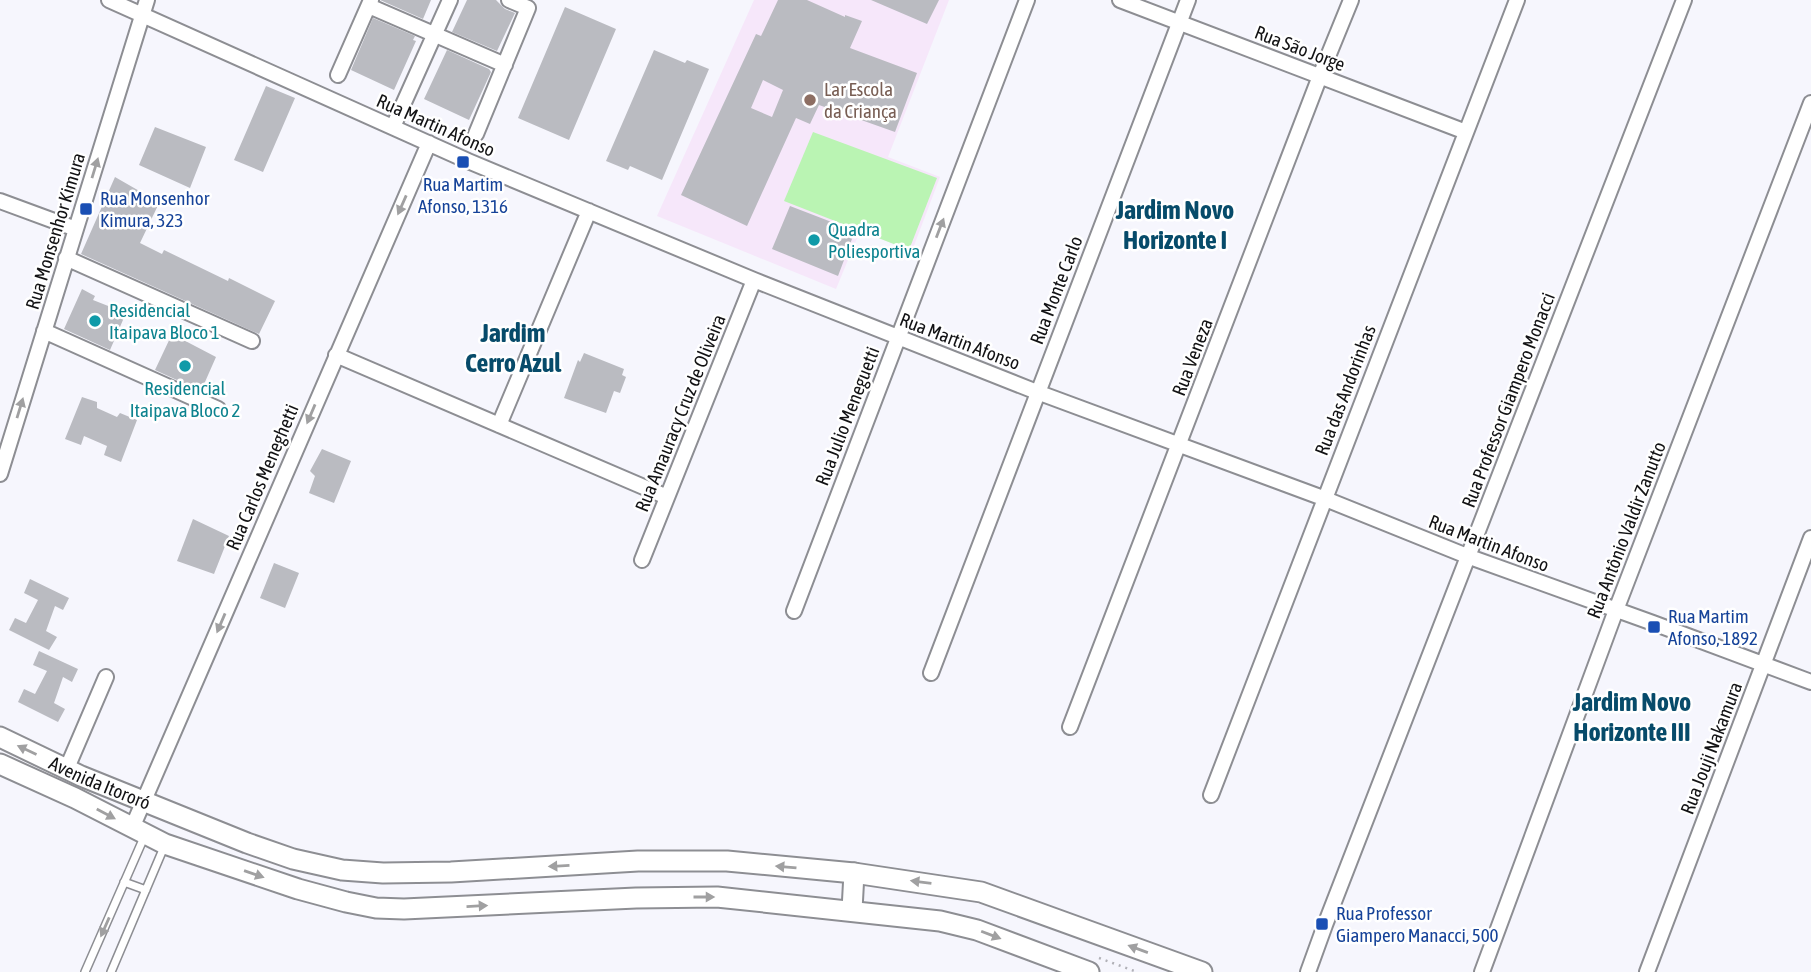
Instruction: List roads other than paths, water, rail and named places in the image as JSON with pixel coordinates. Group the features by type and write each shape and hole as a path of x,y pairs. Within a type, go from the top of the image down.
{"main road":[{"name":"Avenida Itororó","path":"0,737 202,825 293,859 342,870 383,873 451,872 638,862 727,861 854,873 981,892 1202,972"},
{"name":"Avenida Itororó","path":"0,764 166,844 298,889 376,908 717,897 940,921 977,930 1089,972"},
{"path":"852,910 854,873"}],"street":[{"name":"Rua Martin Afonso","path":"109,0 429,143 754,280 1037,391 1324,498 1467,556 1811,682"},
{"name":"Rua Monsenhor Kimura","path":"0,474 147,0"},
{"path":"393,127 450,0"},
{"path":"476,134 528,8 509,0"},
{"name":"Rua Julio Meneguetti","path":"794,611 1027,0"},
{"name":"Rua São Jorge","path":"1119,0 1466,132"},
{"name":"Rua Monte Carlo","path":"931,673 1188,0"},
{"name":"Rua Veneza","path":"1070,727 1351,0"},
{"name":"Rua das Andorinhas","path":"1210,795 1517,0"},
{"name":"Rua Professor Giampero Monacci","path":"1308,972 1684,0"},
{"path":"338,75 370,3 434,35 505,65"},
{"name":"Rua Antônio Valdir Zanutto","path":"1482,972 1616,610 1811,103"},
{"name":"Rua Carlos Meneghetti","path":"138,831 144,801 429,143"},
{"path":"0,201 76,229"},
{"path":"499,425 589,211"},
{"path":"66,258 252,341"},
{"name":"Rua Amauracy Cruz de Oliveira","path":"642,560 754,280"},
{"path":"44,331 218,409"},
{"path":"336,355 667,497"},
{"name":"Rua Jouji Nakamura","path":"1647,972 1811,538"},
{"path":"67,768 106,677"}],"lane":[{"path":"85,972 124,882 138,831"},
{"path":"111,972 166,844"},
{"path":"124,882 146,890"}],"place":[{"name":"Lar Escola da Criança","path":"810,100"},
{"name":"Rua Martim Afonso, 1316","path":"463,162"},
{"name":"Rua Monsenhor Kimura, 323","path":"86,209"},
{"name":"Quadra Poliesportiva","path":"814,240"},
{"name":"Residencial Itaipava Bloco 1","path":"95,321"},
{"name":"Residencial Itaipava Bloco 2","path":"185,366"},
{"name":"Rua Martim Afonso, 1892","path":"1654,627"},
{"name":"Rua Professor Giampero Manacci, 500","path":"1322,924"}],"district":[{"name":"Jardim Novo Horizonte I","path":"1175,225"},
{"name":"Jardim Cerro Azul","path":"513,348"},
{"name":"Jardim Novo Horizonte III","path":"1632,717"}]}
